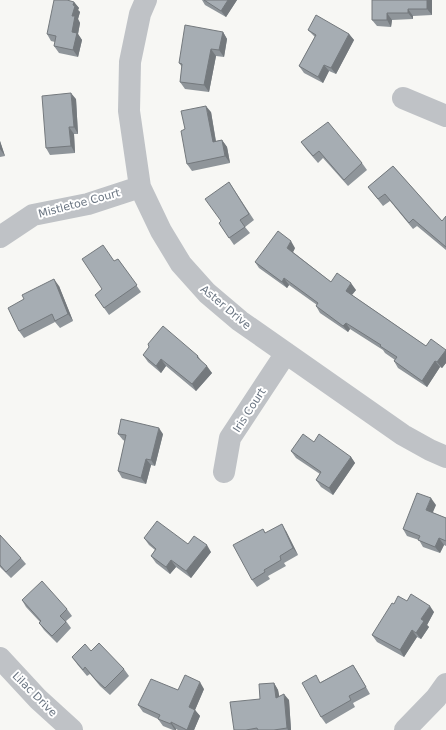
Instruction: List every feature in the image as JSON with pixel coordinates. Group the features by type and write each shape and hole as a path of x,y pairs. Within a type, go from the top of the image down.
{"street":[{"name":"Aster Drive","path":"146,0 140,14 130,62 129,111 140,187 161,231 181,264 207,293 240,321 403,435 446,457"},
{"path":"404,98 446,116"},
{"name":"Mistletoe Court","path":"0,237 33,215 88,204 140,187"},
{"name":"Iris Court","path":"224,472 230,438 286,353"},
{"name":"Lilac Drive","path":"0,658 38,699 72,730"},
{"path":"405,730 436,698 446,684"}],"building":[{"path":"54,0 67,0 74,2 73,5 75,6 72,16 75,16 72,32 77,33 73,50 54,46 56,36 47,34"},
{"path":"204,0 228,0 221,11"},
{"path":"372,0 427,0 427,9 408,9 408,13 387,13 387,20 372,20"},
{"path":"316,15 349,34 331,68 324,65 318,77 299,66 316,35 308,30"},
{"path":"185,25 223,32 219,50 211,49 204,85 180,82 182,64 179,63"},
{"path":"71,93 74,127 69,127 71,146 46,148 42,96"},
{"path":"206,106 213,142 222,140 225,156 187,164 181,131 185,129 181,111"},
{"path":"328,122 362,163 344,180 319,151 313,156 301,142"},
{"path":"393,166 442,221 446,216 446,247 413,219 409,223 385,194 378,199 368,187"},
{"path":"229,182 249,214 240,220 245,227 229,238 219,223 221,221 205,199"},
{"path":"278,231 291,241 287,248 331,282 337,273 351,283 346,291 426,346 431,339 446,350 437,362 435,361 422,381 394,361 397,357 380,346 381,345 346,323 343,326 316,306 318,303 284,278 282,282 255,262"},
{"path":"103,245 114,261 118,259 137,285 104,308 95,295 102,289 82,259"},
{"path":"54,279 68,314 55,321 52,314 19,331 8,308 24,299 22,295"},
{"path":"163,326 198,356 197,357 207,366 192,384 161,359 156,366 143,355 149,347 148,344"},
{"path":"121,419 159,428 151,460 146,459 141,478 118,471 126,435 118,434"},
{"path":"303,434 314,442 319,434 351,457 329,488 316,480 321,472 291,451"},
{"path":"417,493 431,498 426,510 446,518 446,541 439,538 435,547 418,540 420,536 403,529"},
{"path":"157,521 188,544 194,536 207,545 186,571 171,560 166,567 151,556 156,549 144,538"},
{"path":"282,524 293,548 280,556 281,560 264,570 265,572 252,580 233,545 263,529 265,533"},
{"path":"0,535 21,558 6,572 0,565"},
{"path":"42,581 67,609 60,616 66,622 52,636 39,623 41,621 22,600"},
{"path":"411,594 430,606 421,619 424,621 416,633 412,630 400,650 372,635 398,596 407,601"},
{"path":"99,643 124,669 105,688 85,667 83,670 72,657 85,644 91,651"},
{"path":"353,665 366,687 349,696 351,700 321,717 302,683 316,675 320,683"},
{"path":"185,675 200,682 189,707 195,710 187,730 171,722 171,724 158,719 160,715 138,705 151,679 178,690"},
{"path":"274,683 276,698 284,694 287,728 274,730 258,730 257,728 234,730 230,702 260,699 259,684"}]}
